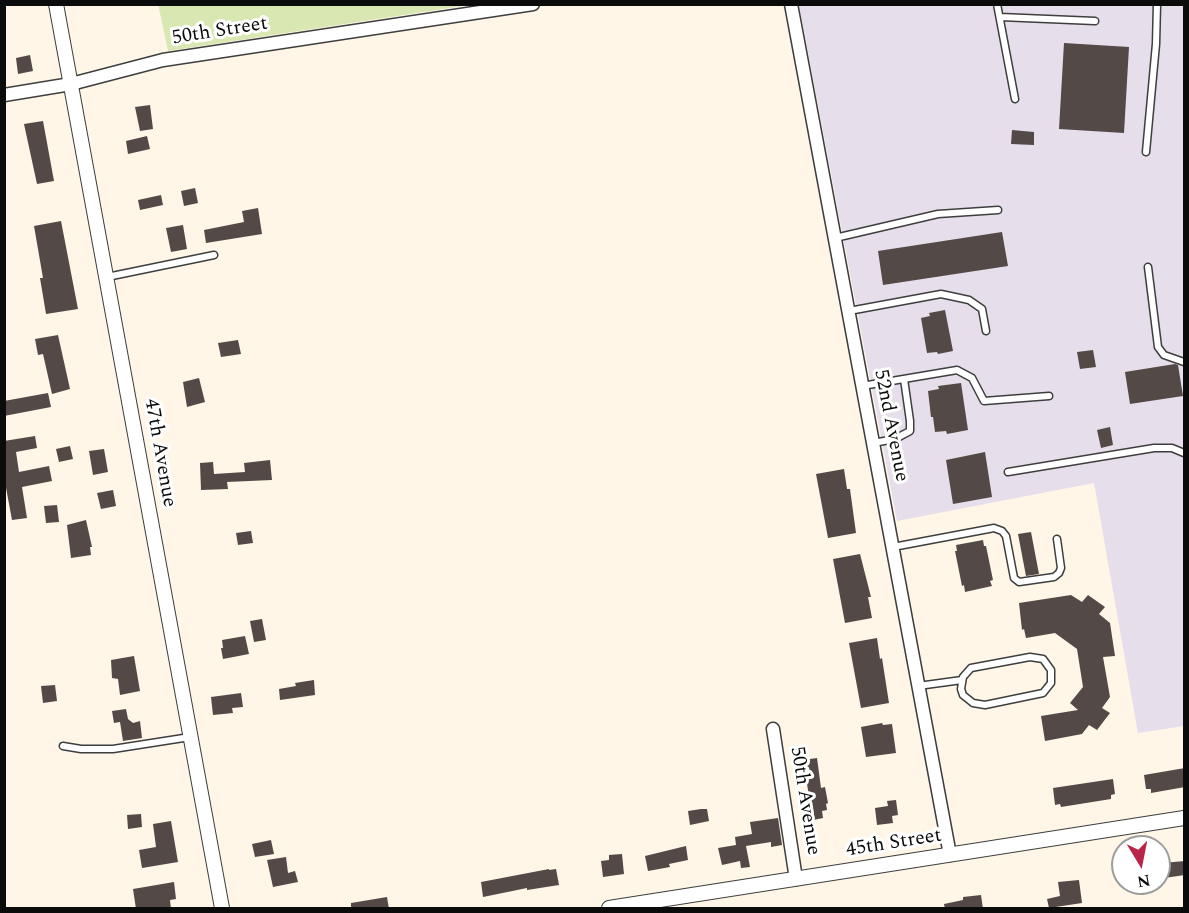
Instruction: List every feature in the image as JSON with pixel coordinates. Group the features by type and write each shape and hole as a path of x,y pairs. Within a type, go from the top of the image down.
{"street":[{"name":"47th Avenue","path":"56,4 222,909"},
{"name":"50th Street","path":"71,84 163,60 533,4"},
{"name":"52nd Avenue","path":"791,4 950,855"},
{"path":"4,95 71,84"},
{"name":"50th Avenue","path":"773,729 796,879"},
{"name":"45th Street","path":"609,909 1185,818"}],"lane":[{"path":"997,4 1015,99"},
{"path":"1146,152 1156,44 1157,4"},
{"path":"1000,18 1095,21"},
{"path":"835,238 938,214 998,210"},
{"path":"107,277 214,255"},
{"path":"1148,267 1158,347 1164,355 1185,362"},
{"path":"848,312 941,294 969,300 982,309 986,331"},
{"path":"862,386 957,370 972,378 984,401 1049,396"},
{"path":"873,443 895,439 909,430 910,421 904,379"},
{"path":"1008,472 1154,448 1172,448 1185,453"},
{"path":"892,547 994,528 1002,531 1006,536 1014,578 1019,582 1054,577 1059,573 1061,568 1057,539"},
{"path":"1030,657 1043,659 1053,676 1048,689 1043,693 985,705 967,700 961,690 962,680 971,668 1030,657"},
{"path":"918,686 962,680"},
{"path":"63,746 81,749 112,749 191,737"}],"shaded area":[{"path":"799,5 1184,5 1184,726 1138,733 1094,483 897,521"}],"green space":[{"path":"158,4 469,4 469,5 168,51"}],"building":[{"path":"1064,43 1129,47 1124,133 1059,129"},
{"path":"30,55 33,71 18,74 16,58"},
{"path":"150,105 153,129 140,131 135,107"},
{"path":"43,121 54,181 37,184 24,124"},
{"path":"1012,130 1034,132 1034,145 1011,144"},
{"path":"147,136 150,149 128,154 126,141"},
{"path":"195,188 198,203 184,206 181,191"},
{"path":"161,195 163,205 140,210 138,200"},
{"path":"258,208 262,234 206,243 204,230 244,222 242,211"},
{"path":"61,221 78,309 46,314 40,278 43,278 34,226"},
{"path":"183,225 187,249 171,252 166,228"},
{"path":"1002,232 1008,266 883,285 878,251"},
{"path":"945,310 953,351 938,354 937,352 927,353 921,318 930,316 929,313"},
{"path":"58,335 70,389 52,394 43,354 38,355 35,339"},
{"path":"238,340 241,354 221,357 218,343"},
{"path":"1093,350 1096,367 1080,369 1077,352"},
{"path":"1178,365 1183,396 1130,404 1125,372"},
{"path":"199,378 205,402 187,407 183,382"},
{"path":"961,383 968,430 947,434 946,431 935,432 928,391 939,389 938,386"},
{"path":"48,393 51,407 4,416 4,401"},
{"path":"1110,427 1113,445 1101,448 1097,430"},
{"path":"35,436 37,448 16,452 19,472 49,466 52,481 22,487 27,518 12,520 4,477 4,441"},
{"path":"70,446 73,459 59,462 56,449"},
{"path":"104,449 108,472 93,475 89,451"},
{"path":"985,452 992,497 953,504 946,460"},
{"path":"270,460 272,480 227,482 228,489 201,490 200,463 213,462 214,474 245,472 244,463"},
{"path":"844,469 847,489 850,489 856,533 828,538 816,474"},
{"path":"113,490 116,506 101,509 97,493"},
{"path":"57,505 59,522 46,523 44,506"},
{"path":"86,520 92,547 90,547 91,555 71,558 67,525"},
{"path":"251,531 253,543 238,545 236,533"},
{"path":"1031,532 1039,574 1026,576 1018,534"},
{"path":"983,540 993,580 990,581 992,586 965,592 955,551 957,551 956,545"},
{"path":"860,554 871,597 868,597 872,618 845,623 833,559"},
{"path":"1071,595 1082,602 1088,595 1105,607 1099,614 1110,623 1115,656 1103,657 1110,697 1102,708 1110,713 1097,730 1089,725 1082,734 1045,741 1041,716 1078,710 1070,703 1083,687 1077,649 1055,633 1026,638 1024,629 1022,630 1019,603"},
{"path":"262,619 266,640 254,642 250,621"},
{"path":"245,636 249,654 223,659 222,640"},
{"path":"877,638 889,703 861,708 849,643"},
{"path":"134,656 140,691 120,695 118,679 112,678 111,660"},
{"path":"314,680 315,695 280,700 279,689 296,686 295,683"},
{"path":"55,685 57,701 43,703 41,686"},
{"path":"241,693 243,707 232,708 233,713 213,715 211,697"},
{"path":"126,709 128,719 133,723 140,721 142,738 123,741 120,722 114,723 112,711"},
{"path":"882,723 883,725 892,724 896,753 866,757 861,727"},
{"path":"817,758 821,788 825,787 828,803 826,804 827,810 822,811 823,818 813,820 803,760"},
{"path":"1185,768 1185,787 1151,793 1151,789 1146,789 1144,775"},
{"path":"1113,779 1115,794 1111,795 1111,799 1061,807 1060,804 1055,805 1053,788"},
{"path":"896,800 898,815 892,816 893,823 877,825 875,808 888,806 887,801"},
{"path":"707,809 709,821 690,825 688,811"},
{"path":"141,814 142,827 128,829 127,815"},
{"path":"778,818 782,845 771,847 771,842 746,846 750,867 741,868 740,861 722,865 718,848 736,845 735,837 752,834 750,822"},
{"path":"171,821 178,862 142,868 139,850 156,847 153,824"},
{"path":"271,840 274,854 255,857 252,844"},
{"path":"686,846 688,860 669,864 670,867 648,871 645,856"},
{"path":"622,854 624,874 603,877 601,861 609,860 609,855"},
{"path":"286,857 288,873 295,871 298,882 273,887 267,860"},
{"path":"1185,861 1185,875 1171,877 1171,862"},
{"path":"556,869 559,885 527,890 527,888 483,897 481,882"},
{"path":"1079,880 1082,903 1049,908 1047,899 1060,896 1058,882"},
{"path":"174,882 176,899 170,900 171,909 136,909 133,889"},
{"path":"981,895 983,909 945,909 944,904 963,900 963,897"},
{"path":"387,897 389,909 351,909 351,903"}]}
